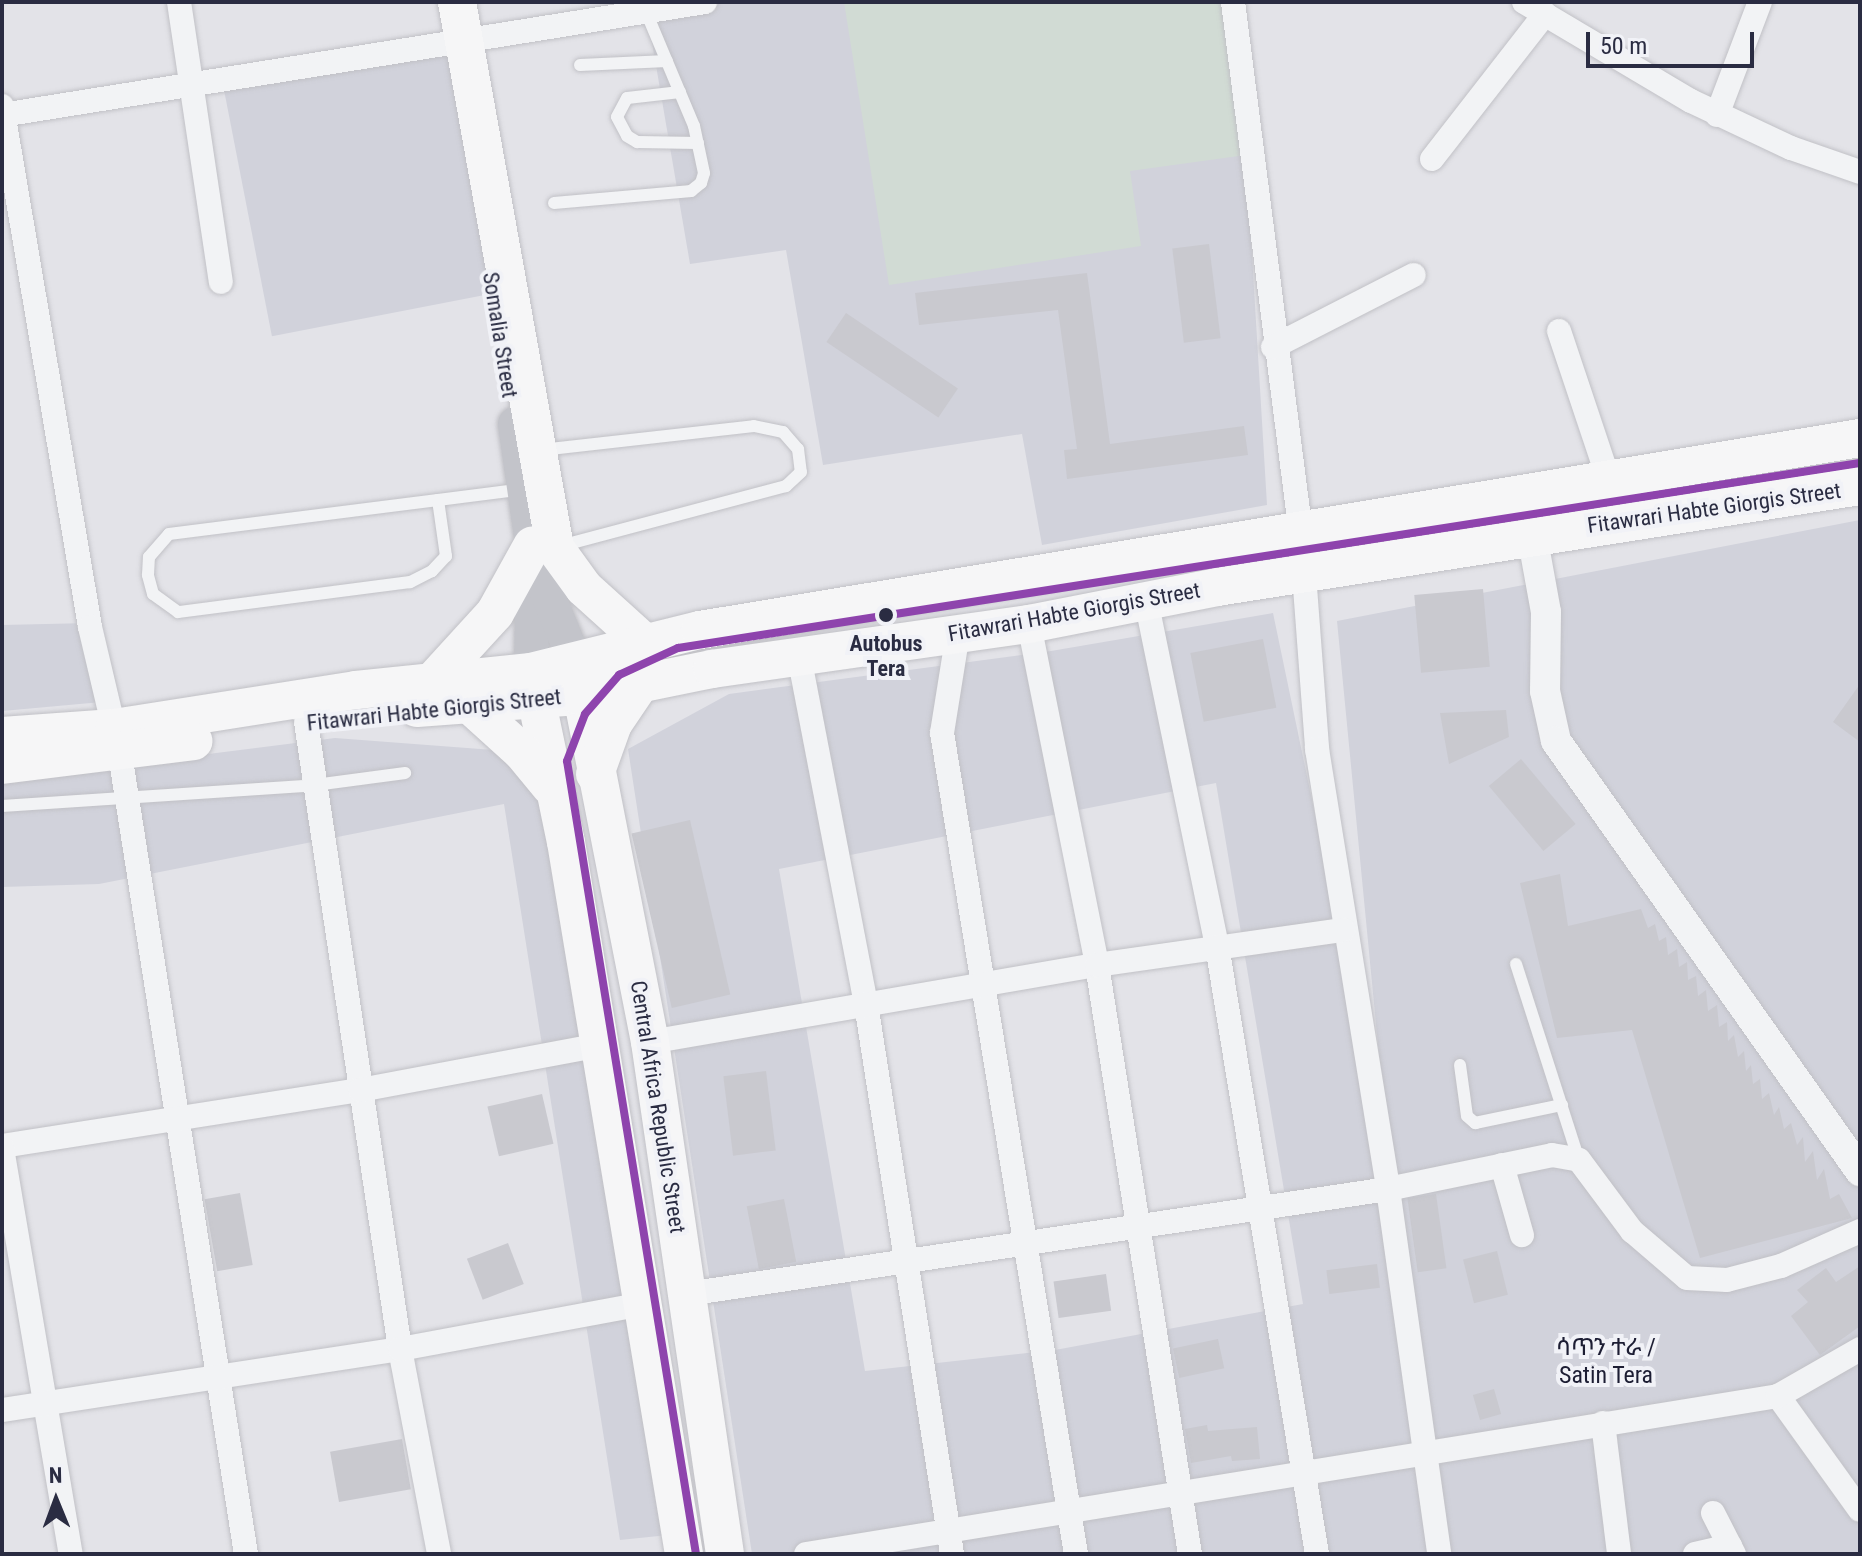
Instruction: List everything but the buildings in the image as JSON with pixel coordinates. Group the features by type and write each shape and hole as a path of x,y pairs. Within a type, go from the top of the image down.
{"main road":[{"name":"Somalia Street","path":"439,2 457,43 524,489 540,551 535,686"},
{"path":"457,2 457,43 538,450 540,551 577,680 647,645 700,630 1610,483 1860,438"},
{"name":"Fitawrari Habte Giorgis Street","path":"2,765 117,741 470,705 535,686 577,680 640,684 799,656 1029,624 1146,600 1532,535 1860,486"},
{"path":"540,551 647,645"},
{"path":"432,682 495,613 540,551"},
{"name":"Central Africa Republic Street","path":"577,680 650,1042 725,1554"},
{"path":"2,736 117,741 312,695 432,682 535,686 551,787 566,842 684,1554"},
{"path":"595,774 613,724 640,684"},
{"path":"470,705 522,752 551,787"}],"street":[{"path":"179,2 194,85 221,282"},
{"path":"246,1554 117,741 90,627 2,112 194,85 705,2"},
{"path":"1233,2 1273,347 1301,534 1317,749 1388,1189 1422,1452 1439,1554"},
{"path":"1717,115 1760,2"},
{"path":"1432,159 1534,8 1717,115 1860,172"},
{"path":"1273,347 1414,275"},
{"path":"1559,331 1610,483"},
{"path":"1532,535 1546,612 1545,691 1556,741 1860,1171"},
{"path":"1146,600 1217,946 1263,1208 1317,1554"},
{"path":"1029,624 1097,965 1190,1554"},
{"path":"958,633 942,733 986,984 1024,1241 1076,1554"},
{"path":"799,656 866,1004 950,1542"},
{"path":"306,722 400,1349 439,1554"},
{"path":"650,1042 1097,965 1344,930"},
{"path":"71,1554 2,1147 176,1116 360,1090 600,1045"},
{"path":"687,1294 1139,1223 1388,1189 1552,1155 1579,1160 1632,1231 1659,1259 1695,1280 1727,1280 1781,1266 1860,1231"},
{"path":"1502,1165 1522,1235"},
{"path":"2,1410 400,1349 642,1304"},
{"path":"806,1554 950,1542 1069,1508 1778,1396 1860,1349"},
{"path":"1778,1396 1860,1510"},
{"path":"1603,1423 1619,1554"},
{"path":"1695,1554 1732,1550 1713,1513"}],"lane":[{"path":"554,203 691,191 704,173 698,143 680,92 646,12"},
{"path":"580,65 667,61"},
{"path":"680,92 627,98 617,117 627,136 637,142 698,143"},
{"path":"538,450 754,426 783,432 798,449 801,472 786,486 540,551"},
{"path":"438,500 446,556 432,571 410,582 178,612 153,594 148,575 149,557 169,534 524,489"},
{"path":"2,806 315,785 405,773"},
{"path":"1516,964 1579,1160"},
{"path":"1460,1065 1467,1116 1475,1123 1562,1105"}],"shaded area":[{"path":"723,2 1229,2 1246,155 1267,505 1042,545 1022,434 823,465 786,250 690,264 647,13"},
{"path":"844,2 1229,2 1246,155 1130,171 1141,246 889,285"},
{"path":"450,47 498,292 272,336 224,91"},
{"path":"1860,520 1860,1554 752,1554 628,749 729,694 1051,651 1273,613 1391,1179 1337,621","holes":["1216,783 1303,1304 1055,1350 865,1371 779,869"]},
{"path":"90,623 102,702 2,711 2,625"},
{"path":"335,738 533,753 668,1535 620,1540 504,804 99,884 2,887 2,780"}],"transit line":[{"path":"696,1554 567,761 585,714 619,675 678,648 1860,463"}],"place":[{"name":"Autobus Tera","path":"886,615"}],"district":[{"name":"ሳጥን ተራ / Satin Tera","path":"1606,1362"}]}
